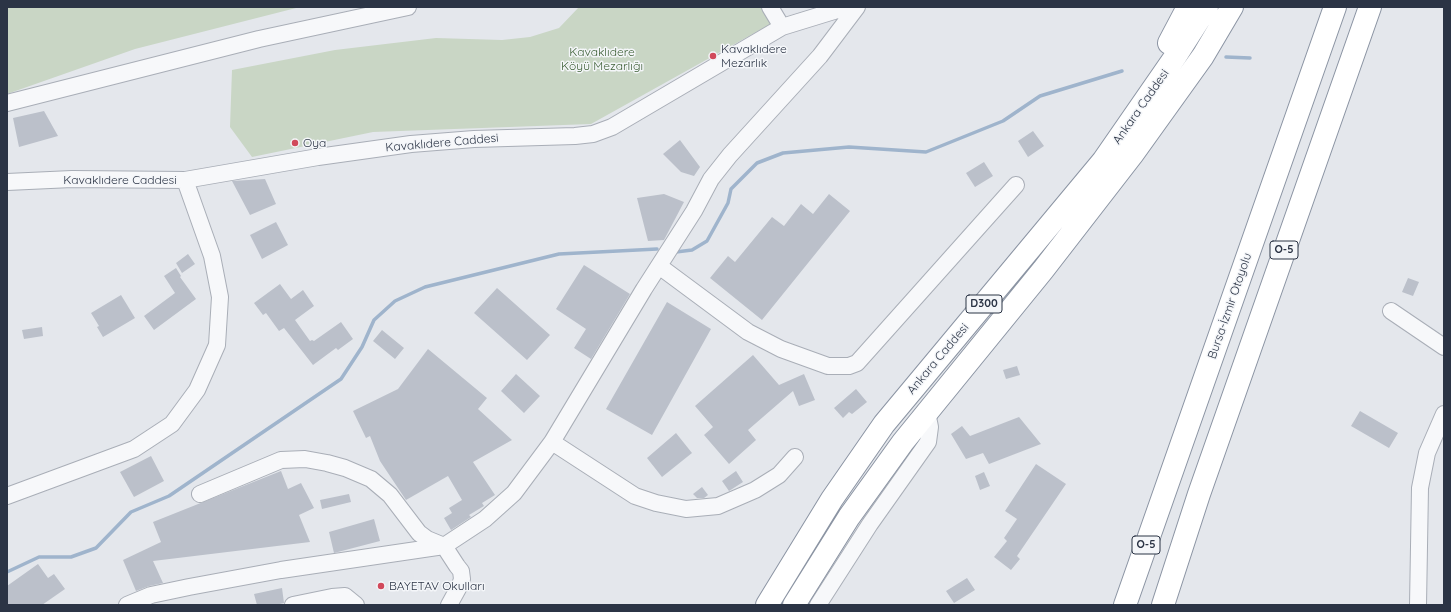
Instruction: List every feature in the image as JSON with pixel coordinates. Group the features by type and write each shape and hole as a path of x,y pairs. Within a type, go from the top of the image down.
{"highway":[{"path":"1103,161 1188,7"},
{"name":"Ankara Caddesi","path":"767,605 832,499 884,424 1103,161 1175,57 1207,7"},
{"name":"Ankara Caddesi","path":"794,605 849,517 903,442 1043,270 1132,155 1203,56 1232,7"},
{"name":"Bursa-İzmir Otoyolu","path":"1125,605 1335,7"},
{"name":"O-5","path":"1162,605 1204,479 1370,7"}],"street":[{"path":"7,103 259,39 408,7"},
{"path":"770,7 782,27"},
{"name":"Kavaklıdere Caddesi","path":"7,182 72,179 185,180 318,157 411,144 474,139 593,134 612,127 782,27 847,7"},
{"path":"127,605 151,596 273,571 346,559 444,546 485,519 514,493 552,442 694,211 711,179 820,56 856,7"},
{"path":"7,496 134,449 172,424 197,390 216,345 220,297 212,256 185,180"},
{"path":"659,266 748,332 781,349 828,366 849,366 857,363 1016,185"},
{"path":"1391,311 1444,347"},
{"path":"818,605 870,524 928,442 930,427 928,412"},
{"path":"1418,605 1420,488 1428,453 1444,414"},
{"path":"552,442 635,496 656,503 686,509 718,506 755,490 779,475 795,457"},
{"path":"200,494 281,460 305,458 345,468 371,479 390,495 419,533 427,539 444,546 461,571 462,579 460,585 449,605"},
{"path":"293,605 332,597 345,596 356,605"}],"green space":[{"path":"7,7 300,7 135,49 7,94"},
{"name":"Kavaklıdere Köyü Mezarlığı","path":"579,7 768,7 776,21 591,124 373,132 252,157 230,127 232,70 335,50 436,38 502,40 530,37 559,28"}],"building":[{"path":"44,111 58,136 19,147 13,118"},
{"path":"1033,131 1044,146 1028,157 1018,141"},
{"path":"680,140 700,167 694,176 681,172 663,154"},
{"path":"984,162 993,176 975,187 966,173"},
{"path":"265,179 276,204 250,215 232,181"},
{"path":"664,194 684,202 664,240 648,241 637,198"},
{"path":"829,194 850,211 762,320 710,278 728,256 735,262 772,217 784,226 801,204 813,214"},
{"path":"276,222 288,245 262,259 250,235"},
{"path":"188,254 195,264 182,273 176,263"},
{"path":"584,265 630,294 591,359 574,348 586,329 556,309"},
{"path":"176,268 181,276 180,277 196,299 154,330 144,316 175,293 164,276"},
{"path":"1408,278 1419,282 1413,296 1402,292"},
{"path":"280,284 291,299 303,290 314,306 295,320 310,341 314,341 341,322 353,339 338,350 336,348 313,365 284,328 279,331 266,313 263,315 254,303"},
{"path":"497,288 550,335 527,360 474,313"},
{"path":"121,295 135,318 103,337 97,327 99,326 91,313"},
{"path":"667,302 711,329 652,435 606,409"},
{"path":"42,327 43,336 24,339 22,330"},
{"path":"382,330 404,348 395,359 373,341"},
{"path":"428,349 487,398 478,409 512,440 473,462 495,495 482,503 484,506 469,515 471,517 451,530 444,518 452,513 449,508 462,500 448,476 406,500 380,461 370,436 366,438 353,411 398,389"},
{"path":"753,355 779,385 804,374 815,400 799,406 793,391 748,430 756,440 729,464 704,435 713,427 695,406"},
{"path":"1017,366 1020,375 1006,379 1003,370"},
{"path":"516,374 540,396 524,413 501,391"},
{"path":"856,389 867,402 852,414 849,412 843,418 834,408"},
{"path":"1360,411 1398,433 1389,448 1351,426"},
{"path":"1019,417 1041,444 989,464 983,453 966,459 951,434 962,426 970,436"},
{"path":"676,433 692,453 662,477 647,458"},
{"path":"151,456 164,481 134,497 120,472"},
{"path":"1036,464 1066,484 1017,556 1020,559 1011,570 994,557 1007,541 1004,538 1017,519 1005,511"},
{"path":"281,471 288,489 301,483 314,508 299,515 310,542 153,561 163,583 136,591 123,560 161,542 153,522"},
{"path":"736,471 743,482 729,491 722,481"},
{"path":"984,472 990,486 980,490 975,476"},
{"path":"702,487 708,495 704,498 697,498 693,494"},
{"path":"349,494 351,502 322,509 320,500"},
{"path":"374,519 380,541 334,553 329,532"},
{"path":"38,564 48,578 54,574 65,589 42,605 7,605 7,586"},
{"path":"967,578 975,590 954,603 946,591"},
{"path":"282,588 284,603 275,605 257,605 254,594"}],"waterway":[{"path":"1226,57 1250,58"},
{"path":"676,252 692,250 707,241 728,203 731,189 757,163 783,153 849,147 926,152 1003,121 1040,96 1122,71"},
{"path":"7,572 39,557 71,557 96,548 131,512 169,496 341,379 362,347 374,320 395,301 425,287 559,254 657,249"}],"place":[{"name":"Kavaklıdere Mezarlık","path":"713,56"},
{"name":"Oya","path":"295,143"},
{"name":"BAYETAV Okulları","path":"381,586"}]}
